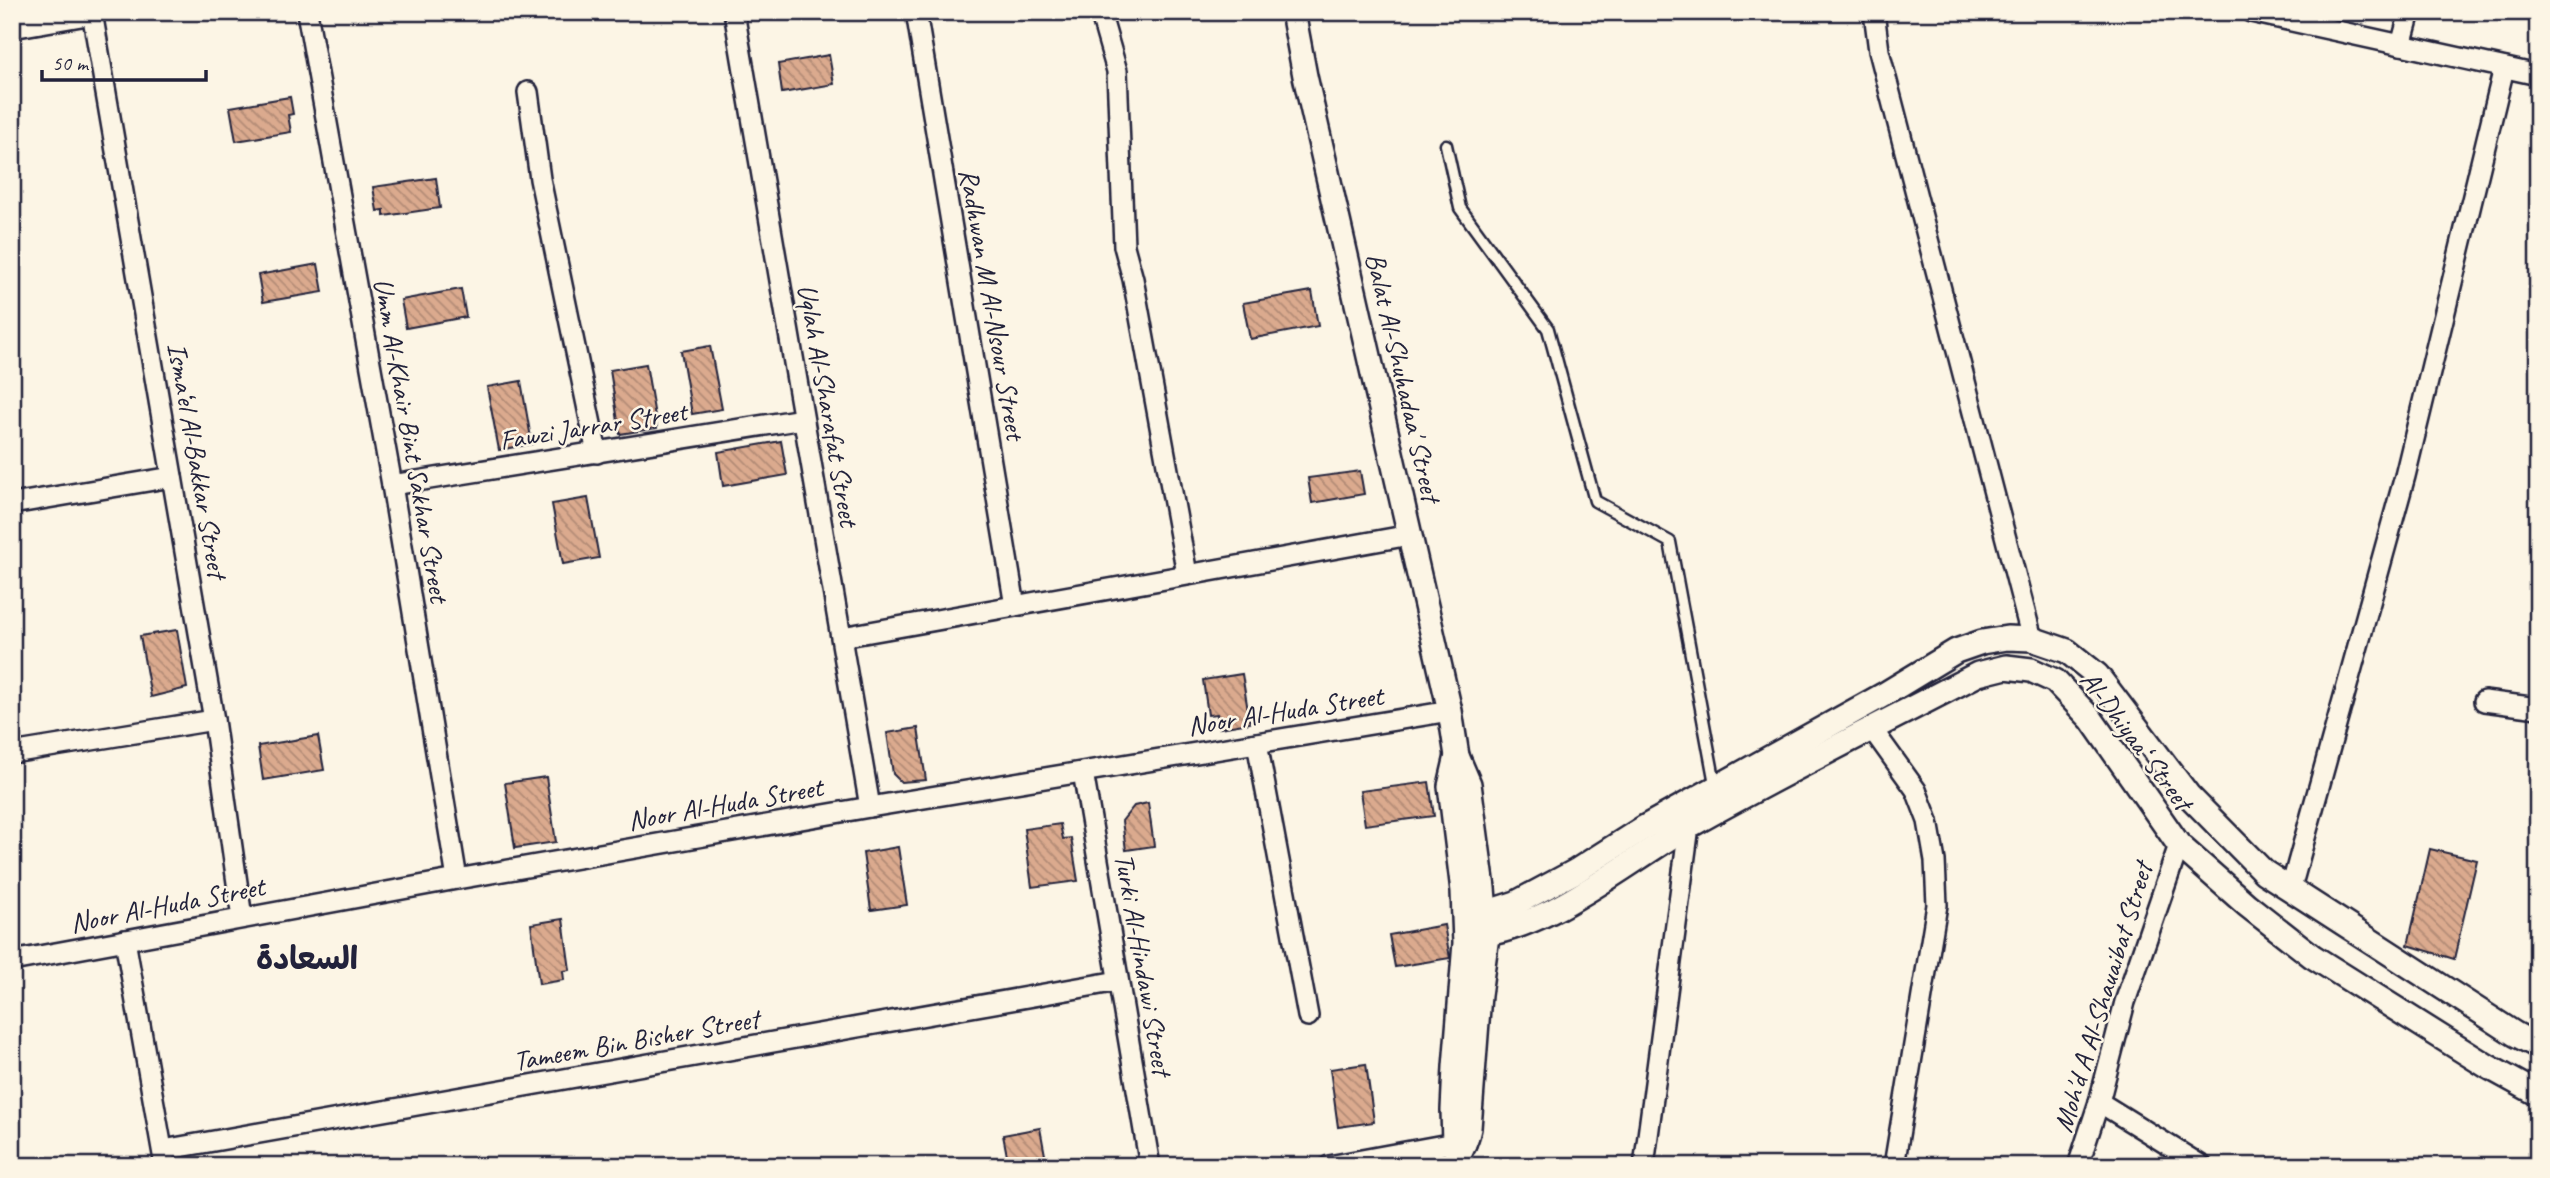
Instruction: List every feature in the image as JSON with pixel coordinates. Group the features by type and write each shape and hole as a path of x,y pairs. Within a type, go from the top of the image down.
{"street":[{"name":"Umm Al-Khair Bint Sakhar Street","path":"307,12 392,485 457,879"},
{"name":"Uqlah Al-Sharafat Street","path":"734,12 870,807"},
{"name":"Radhwan M Al-Nsour Street","path":"916,12 1015,606"},
{"path":"1100,12 1117,71 1124,246 1133,279 1187,574"},
{"name":"Balat Al-Shuhadaa' Street","path":"1293,12 1305,76 1450,711 1457,755 1469,784 1475,924 1455,1066 1458,1152"},
{"path":"1874,12 1879,51 2032,639"},
{"path":"2251,12 2538,75"},
{"path":"2401,45 2410,12"},
{"path":"12,28 92,13"},
{"name":"Isma‘el Al-Bakkar Street","path":"92,13 214,720 242,918"},
{"path":"2291,888 2405,476 2504,68"},
{"path":"528,92 540,179 597,453"},
{"name":"Fawzi Jarrar Street","path":"392,485 803,419"},
{"path":"12,504 172,477"},
{"path":"842,637 1410,535"},
{"name":"Al-Dhiyaa‘ Street","path":"1475,924 1564,878 1645,827 1885,694 1956,650 1995,640 2032,639 2067,651 2097,675 2188,795 2264,872 2515,1034 2538,1046"},
{"name":"Al-Dhiyaa‘ Street","path":"1475,924 1514,928 1593,888 1689,826 1978,674 2006,667 2031,670 2055,681 2073,698 2091,719 2179,845 2247,905 2312,956 2487,1066 2538,1094"},
{"path":"2484,701 2538,708"},
{"name":"Noor Al-Huda Street","path":"12,961 870,807 1450,711"},
{"path":"12,753 214,720"},
{"path":"1872,729 1916,790 1928,821 1935,861 1937,905 1894,1166"},
{"path":"1257,743 1308,1016"},
{"name":"Turki Al-Hindawi Street","path":"1083,772 1150,1166"},
{"path":"1644,1166 1689,826"},
{"name":"Moh'd A Al-Shauaibat Street","path":"2078,1166 2099,1102 2125,1002 2179,845"},
{"path":"125,940 164,1158"},
{"name":"Tameem Bin Bisher Street","path":"164,1158 1118,981"},
{"path":"2099,1102 2202,1166"},
{"path":"1329,1166 1458,1152"}],"lane":[{"path":"1446,145 1460,208 1548,329 1595,501 1670,542 1716,790"}],"building":[{"path":"829,55 834,84 782,93 778,64"},
{"path":"290,97 293,114 288,115 291,132 236,141 230,107"},
{"path":"436,178 440,208 384,216 384,210 377,211 373,187"},
{"path":"318,264 323,292 263,302 258,275"},
{"path":"461,289 466,317 406,328 401,300"},
{"path":"1312,291 1318,326 1250,339 1243,303"},
{"path":"710,346 722,409 692,414 681,351"},
{"path":"646,364 657,428 620,434 610,370"},
{"path":"521,381 532,444 499,450 487,387"},
{"path":"781,441 787,475 723,486 718,452"},
{"path":"1360,471 1364,494 1312,503 1308,478"},
{"path":"588,498 599,558 563,564 552,504"},
{"path":"177,630 187,688 151,697 140,636"},
{"path":"1242,674 1250,723 1219,728 1217,714 1208,715 1203,680"},
{"path":"918,728 926,780 901,782 893,774 887,733"},
{"path":"318,736 324,770 263,780 258,746"},
{"path":"546,777 556,842 515,848 505,783"},
{"path":"1429,782 1434,816 1365,825 1360,791"},
{"path":"1148,803 1154,846 1126,850 1122,821 1134,806"},
{"path":"1060,824 1063,839 1071,838 1078,881 1032,887 1024,829"},
{"path":"898,847 907,905 871,910 863,853"},
{"path":"2430,849 2477,860 2454,959 2408,945"},
{"path":"563,919 570,970 563,971 564,980 539,984 531,924"},
{"path":"1444,925 1450,958 1395,967 1389,935"},
{"path":"1366,1064 1374,1122 1338,1127 1330,1069"},
{"path":"1040,1128 1047,1166 1009,1166 1003,1135"}],"district":[{"name":"السعادة","path":"307,958"}]}
